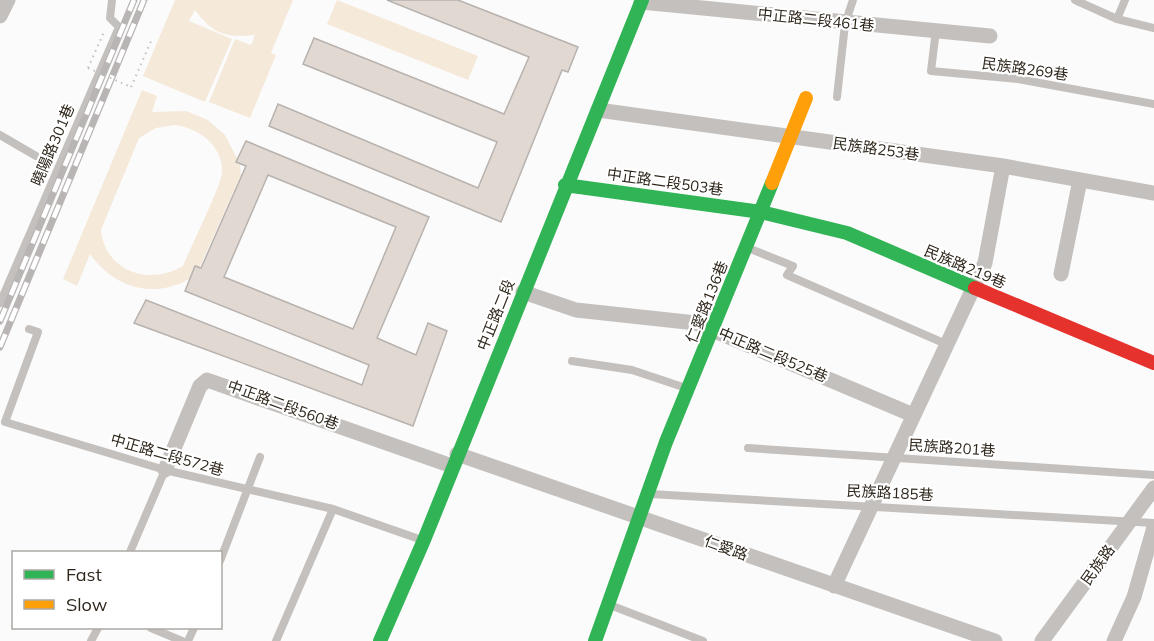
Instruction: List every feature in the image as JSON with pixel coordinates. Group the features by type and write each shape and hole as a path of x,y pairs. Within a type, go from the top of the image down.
{"street":[{"path":"0,16 8,0"},
{"name":"中正路二段461巷","path":"641,1 845,24 990,36"},
{"name":"中正路二段","path":"380,641 424,540 454,460 641,1"},
{"name":"仁愛路136巷","path":"595,641 610,605 666,442 690,389 788,138 806,98"},
{"name":"民族路253巷","path":"598,110 1003,166 1154,193"},
{"path":"834,586 985,262 1003,166"},
{"path":"1061,274 1080,180"},
{"name":"中正路二段503巷","path":"565,185 760,212"},
{"name":"民族路219巷","path":"760,212 847,233 972,288 1154,363"},
{"name":"中正路二段525巷","path":"524,292 576,310 696,323 913,415"},
{"name":"中正路二段560巷","path":"165,470 200,386 207,380 454,460"},
{"name":"仁愛路","path":"454,460 641,518 995,641"},
{"name":"民族路","path":"1042,641 1154,488"},
{"path":"1114,641 1134,597 1154,525"}],"lane":[{"name":"曉陽路301巷","path":"0,303 119,27 110,18 112,0"},
{"path":"837,98 845,24 853,0"},
{"path":"1075,0 1117,19 1154,28"},
{"path":"1117,19 1125,0"},
{"name":"民族路269巷","path":"936,30 932,71 1018,79 1154,104"},
{"path":"0,135 36,156"},
{"path":"747,247 793,266 787,275 946,344"},
{"name":"中正路二段572巷","path":"28,329 38,332 5,422 165,470 333,509 424,540"},
{"path":"572,361 632,370 690,389"},
{"name":"民族路201巷","path":"748,448 1154,475"},
{"path":"222,556 249,491 260,457"},
{"path":"130,551 165,470"},
{"name":"民族路185巷","path":"649,494 872,505 1154,525"},
{"path":"276,641 333,509"},
{"path":"610,605 703,641"},
{"path":"156,629 182,641"}],"path":[{"path":"110,18 88,68 131,87 152,39"}],"shaded area":[{"path":"175,0 293,0 271,53 276,55 250,118 209,102 235,39 251,45 255,35 236,36 220,33 195,10 189,21 232,39 205,102 143,76"},
{"path":"337,0 478,56 468,80 327,24"},
{"path":"142,90 157,96 152,112 186,111 208,120 225,135 240,164 241,175 196,275 182,283 167,287 139,288 113,276 90,254 77,286 63,279","holes":["175,125 200,134 214,146 221,162 220,180 183,266 157,275 131,271 111,256 104,244 101,230 139,138 156,128"]}],"building":[{"path":"387,0 458,0 578,47 568,72 562,70 501,222 269,126 278,104 478,188 497,142 303,64 314,38 504,114 529,57"},
{"path":"246,141 429,217 377,338 416,355 428,323 447,331 413,426 134,323 146,300 362,385 369,365 185,291 195,266 201,268 246,166 236,162","holes":["268,175 396,227 353,329 224,277"]}],"railway":[{"path":"0,321 134,0"},
{"path":"0,347 144,0"}],"traffic: fast":[{"path":"380,641 424,540 642,0"},
{"path":"595,641 666,442 772,183"},
{"path":"565,185 761,212 847,233 975,288"}],"traffic: slow":[{"path":"772,183 806,98"}],"traffic: jam":[{"path":"975,288 1154,363"}]}
